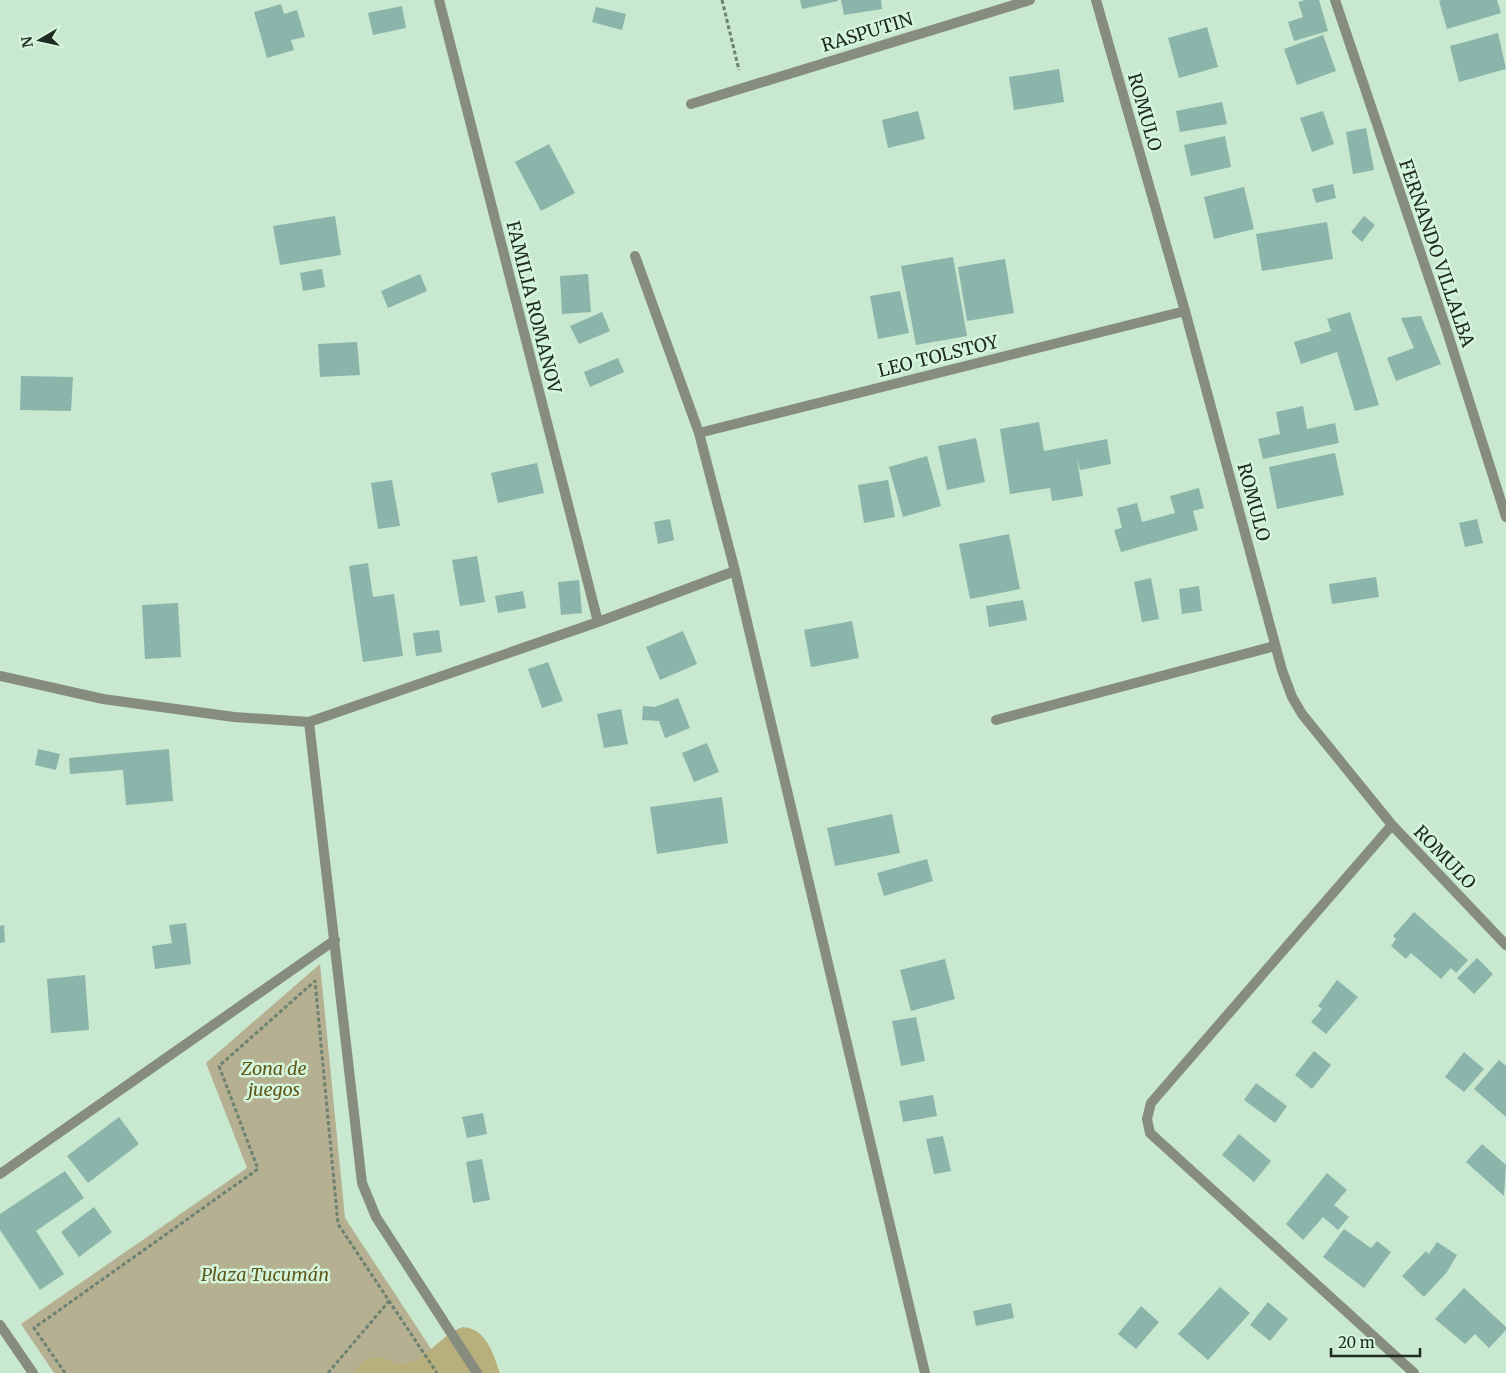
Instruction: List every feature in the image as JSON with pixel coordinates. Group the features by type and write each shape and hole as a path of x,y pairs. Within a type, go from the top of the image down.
{"street":[{"name":"FAMILIA ROMANOV","path":"439,0 598,622"},
{"name":"RASPUTIN","path":"691,104 1030,0"},
{"name":"ROMULO","path":"1096,0 1185,311 1288,688 1302,714 1392,825 1506,944"},
{"name":"FERNANDO VILLALBA","path":"1335,0 1446,328 1506,517"},
{"path":"634,256 699,432 735,572 925,1373"},
{"name":"LEO TOLSTOY","path":"699,432 1185,311"},
{"path":"0,676 103,699 234,717 309,722 598,622 735,572"},
{"path":"996,720 1276,646"},
{"path":"309,722 362,1183 376,1217 477,1373"},
{"path":"1392,825 1152,1103 1147,1119 1150,1133 1414,1373"},
{"path":"0,1174 335,940"},
{"path":"0,1325 33,1373"}],"path":[{"path":"722,0 744,87"},
{"path":"65,1373 34,1328 258,1168 219,1066 315,981 338,1224 438,1373"},
{"path":"328,1373 389,1301"}],"green space":[{"name":"Plaza Tucumán","path":"320,964 345,1218 447,1373 54,1373 21,1324 247,1168 206,1063"}],"shaded area":[{"path":"463,1327 478,1332 483,1337 492,1351 500,1373 353,1373 362,1363 370,1358 383,1358 403,1364 417,1360 449,1334"}],"building":[{"path":"800,0 838,0 838,1 802,9"},
{"path":"841,0 881,0 882,9 844,15"},
{"path":"1319,0 1328,31 1294,41 1288,22 1303,17 1298,2"},
{"path":"1497,0 1501,13 1447,29 1439,1"},
{"path":"281,4 284,14 297,10 305,37 291,40 294,50 267,58 254,12"},
{"path":"402,6 406,28 373,35 368,13"},
{"path":"596,7 626,14 622,30 592,22"},
{"path":"1207,27 1218,67 1179,78 1168,38"},
{"path":"1498,33 1506,69 1459,82 1450,46"},
{"path":"1323,35 1336,71 1297,85 1284,49"},
{"path":"1059,69 1064,102 1014,110 1009,77"},
{"path":"1222,102 1227,124 1180,132 1176,111"},
{"path":"918,111 925,139 888,148 882,120"},
{"path":"1323,111 1334,144 1312,152 1300,118"},
{"path":"1366,128 1374,170 1353,174 1346,132"},
{"path":"1225,136 1231,167 1191,176 1184,145"},
{"path":"549,144 575,193 541,211 515,162"},
{"path":"1333,184 1336,198 1316,203 1312,189"},
{"path":"1244,187 1254,229 1214,239 1204,197"},
{"path":"335,216 341,255 280,265 273,226"},
{"path":"1364,216 1375,225 1362,242 1351,232"},
{"path":"1327,222 1333,259 1262,271 1256,234"},
{"path":"953,257 967,336 916,345 901,266"},
{"path":"1005,259 1014,313 967,321 958,267"},
{"path":"322,269 325,287 303,291 300,273"},
{"path":"420,274 427,291 388,308 381,291"},
{"path":"588,274 591,312 562,314 560,276"},
{"path":"900,291 909,333 878,339 870,296"},
{"path":"602,312 610,331 579,344 570,326"},
{"path":"1350,312 1379,405 1355,411 1337,352 1301,364 1294,342 1331,331 1327,319"},
{"path":"1421,316 1441,364 1396,381 1387,358 1414,348 1401,318"},
{"path":"357,342 360,375 320,377 318,344"},
{"path":"618,358 624,372 590,387 584,372"},
{"path":"21,376 73,377 71,411 20,410"},
{"path":"1303,406 1307,429 1335,423 1339,443 1263,459 1258,439 1280,434 1276,412"},
{"path":"1039,422 1044,451 1107,439 1111,464 1080,470 1077,459 1083,496 1052,501 1050,488 1010,494 1000,429"},
{"path":"976,438 985,482 947,490 938,446"},
{"path":"1335,453 1344,495 1277,509 1269,467"},
{"path":"927,456 941,506 903,517 889,467"},
{"path":"537,463 544,493 498,503 491,473"},
{"path":"392,480 400,526 378,529 371,483"},
{"path":"888,480 895,517 864,523 858,485"},
{"path":"1199,488 1204,508 1193,511 1198,530 1121,552 1114,530 1122,528 1117,508 1137,503 1142,522 1175,513 1170,496"},
{"path":"670,519 674,540 658,544 654,522"},
{"path":"1477,519 1483,543 1465,547 1459,523"},
{"path":"1009,534 1020,589 970,599 959,544"},
{"path":"477,556 485,602 460,606 452,560"},
{"path":"368,563 373,597 394,594 403,656 363,662 349,566"},
{"path":"1376,577 1379,597 1332,604 1329,584"},
{"path":"1151,578 1159,619 1142,622 1134,582"},
{"path":"579,580 582,613 561,615 558,582"},
{"path":"1199,586 1202,611 1182,614 1179,589"},
{"path":"523,591 526,608 498,613 495,596"},
{"path":"1023,600 1027,620 989,627 986,606"},
{"path":"178,603 181,657 145,659 142,605"},
{"path":"852,621 859,658 811,667 804,630"},
{"path":"439,630 442,652 416,656 413,633"},
{"path":"683,631 697,664 660,680 646,647"},
{"path":"548,662 563,701 542,708 528,669"},
{"path":"678,698 690,728 665,738 659,721 642,720 643,706 655,707"},
{"path":"621,709 628,744 604,748 597,714"},
{"path":"707,743 719,772 694,782 682,753"},
{"path":"38,749 60,754 56,770 35,765"},
{"path":"169,749 173,801 126,805 123,770 70,774 69,758"},
{"path":"722,797 728,843 657,854 650,807"},
{"path":"892,814 900,853 835,866 827,828"},
{"path":"927,859 933,881 884,896 877,873"},
{"path":"1414,912 1468,960 1456,973 1451,968 1441,979 1411,953 1406,959 1391,946 1396,939 1393,936"},
{"path":"186,923 191,964 155,969 152,946 172,943 169,925"},
{"path":"4,925 5,942 0,943 0,926"},
{"path":"1477,958 1493,974 1474,994 1457,978"},
{"path":"945,959 955,999 911,1011 900,970"},
{"path":"85,975 89,1030 51,1033 47,979"},
{"path":"1337,980 1358,997 1326,1034 1311,1022 1322,1009 1318,1006"},
{"path":"916,1017 925,1061 901,1066 892,1021"},
{"path":"1314,1051 1331,1065 1312,1089 1295,1075"},
{"path":"1464,1052 1484,1069 1464,1092 1445,1077"},
{"path":"1499,1060 1506,1066 1506,1117 1474,1089"},
{"path":"1256,1083 1287,1106 1275,1123 1244,1100"},
{"path":"933,1095 937,1116 903,1122 899,1101"},
{"path":"483,1113 487,1134 467,1138 462,1117"},
{"path":"119,1117 139,1144 88,1183 67,1156"},
{"path":"1239,1134 1271,1161 1254,1182 1222,1155"},
{"path":"943,1136 951,1171 934,1174 926,1139"},
{"path":"1482,1144 1506,1165 1504,1196 1466,1162"},
{"path":"482,1159 490,1200 473,1203 466,1162"},
{"path":"65,1171 84,1198 36,1231 64,1274 40,1290 0,1230 0,1214"},
{"path":"1327,1173 1347,1190 1334,1205 1349,1217 1338,1230 1323,1217 1303,1240 1286,1224"},
{"path":"94,1207 112,1232 79,1257 61,1232"},
{"path":"1344,1229 1371,1248 1377,1241 1391,1252 1364,1288 1323,1257"},
{"path":"1437,1242 1457,1255 1447,1272 1424,1297 1402,1276 1426,1251 1429,1254"},
{"path":"1220,1287 1250,1313 1208,1360 1178,1334"},
{"path":"1464,1288 1506,1327 1506,1330 1489,1348 1475,1334 1465,1344 1435,1319"},
{"path":"1268,1302 1288,1319 1270,1341 1250,1325"},
{"path":"1011,1303 1014,1318 976,1326 973,1311"},
{"path":"1141,1306 1159,1322 1136,1349 1118,1334"}],"park label":[{"name":"Zona de juegos","path":"274,1078"}]}
